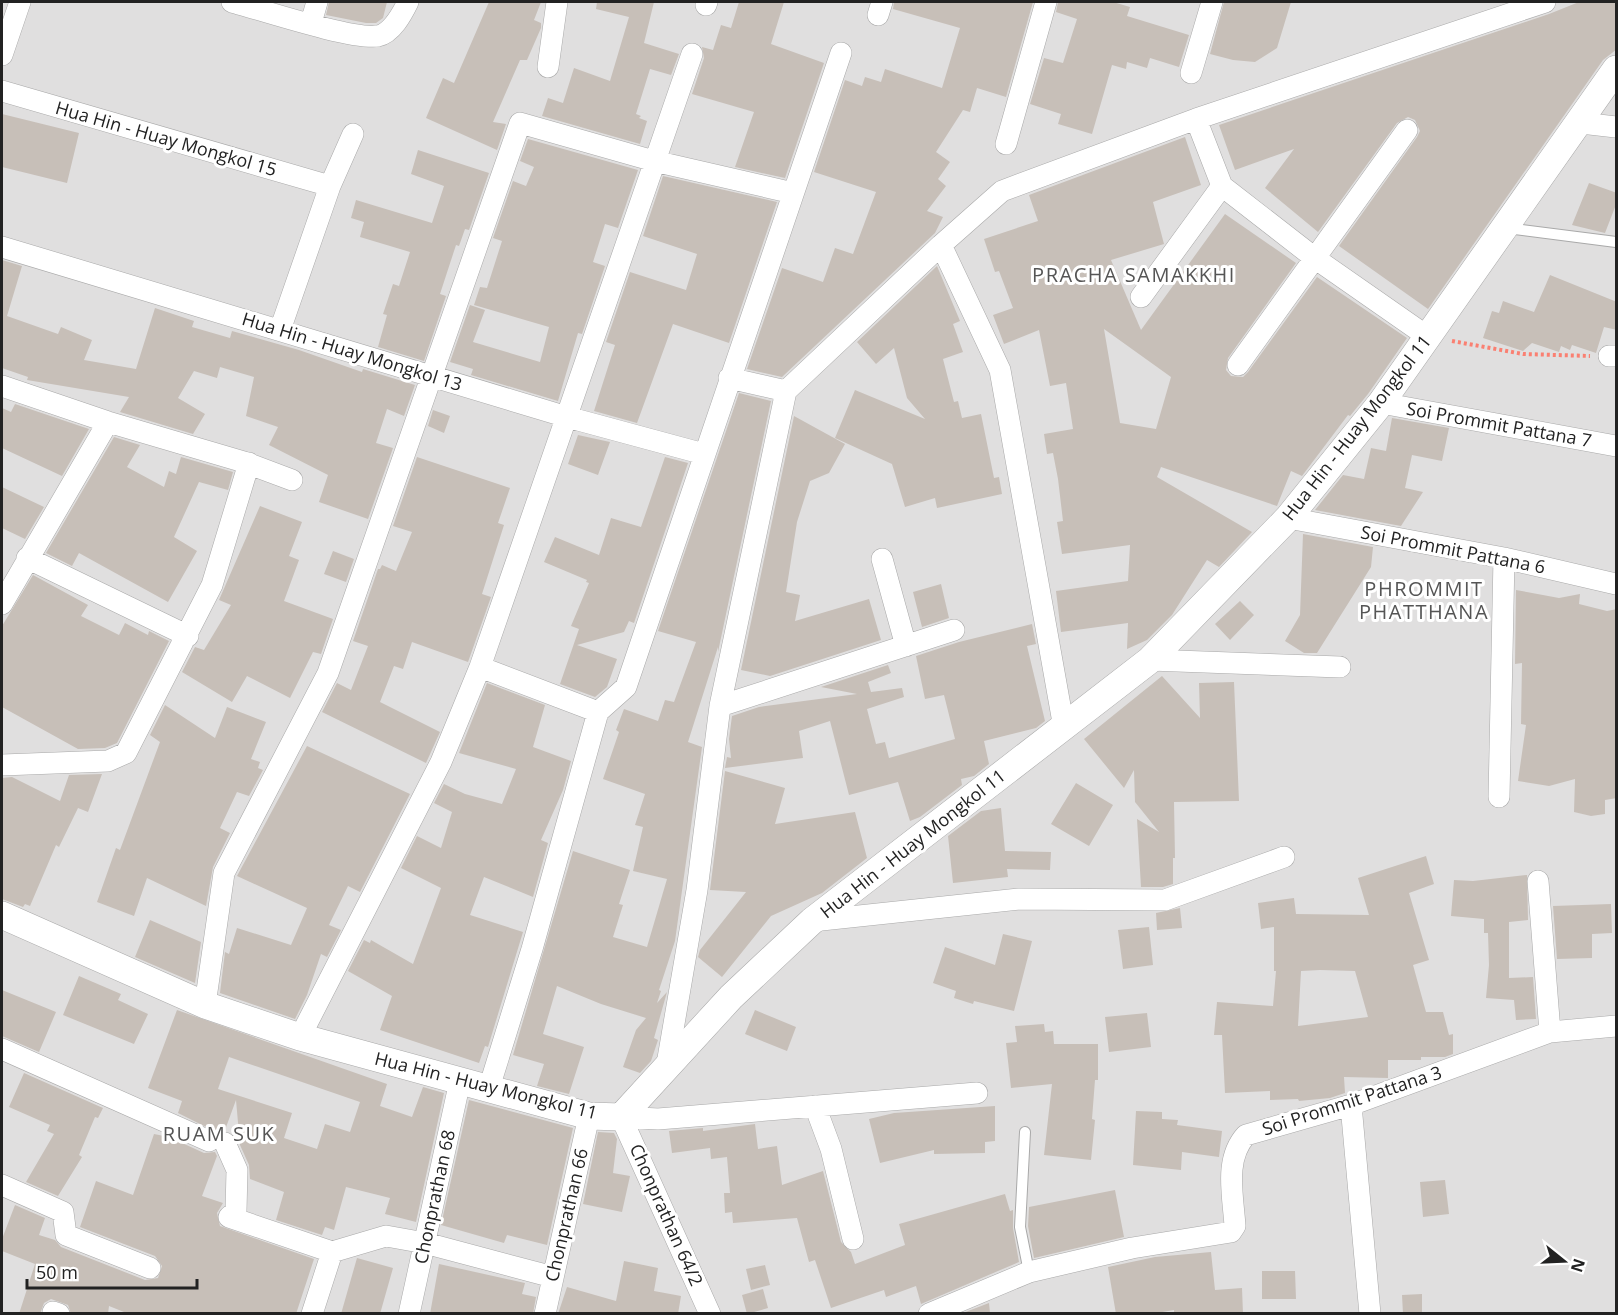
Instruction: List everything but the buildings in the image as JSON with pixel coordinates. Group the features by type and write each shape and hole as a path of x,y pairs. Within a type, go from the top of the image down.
{"street":[{"path":"2,55 20,2"},
{"path":"232,2 345,32 379,36 393,26 408,2"},
{"path":"311,23 317,2"},
{"path":"548,66 557,2"},
{"path":"1006,144 1046,2"},
{"path":"1191,74 1212,2"},
{"path":"666,1071 697,890 720,706 786,391 940,245 1002,191 1196,119 1545,2"},
{"path":"489,1088 532,949 598,712 626,687 841,53"},
{"path":"300,1037 441,762 480,667 692,54"},
{"name":"Hua Hin - Huay Mongkol 11","path":"2,915 205,1005 300,1037 589,1116 621,1117 666,1071 731,997 812,921 1150,660 1288,518 1381,404 1617,69"},
{"name":"Hua Hin - Huay Mongkol 15","path":"2,91 330,186"},
{"path":"1196,119 1222,186 1316,258 1428,337"},
{"path":"205,1005 224,873 328,673 434,377 520,123 654,161 793,193"},
{"path":"1581,123 1617,128"},
{"path":"1238,365 1407,130"},
{"path":"280,330 330,186 353,134"},
{"path":"1141,297 1222,186"},
{"path":"940,245 1000,370 1064,728"},
{"name":"Hua Hin - Huay Mongkol 13","path":"2,247 567,417 704,454"},
{"path":"729,378 786,391"},
{"path":"2,386 108,422 249,464 292,480"},
{"name":"Soi Prommit Pattana 7","path":"1381,404 1617,446"},
{"path":"2,604 108,422"},
{"path":"2,765 108,761 126,753 188,636 212,585 249,464"},
{"name":"Soi Prommit Pattana 6","path":"1288,518 1504,558 1617,584"},
{"path":"27,558 188,636"},
{"path":"1499,797 1504,558"},
{"path":"882,559 906,646"},
{"path":"720,706 954,630"},
{"path":"1150,660 1340,668"},
{"path":"480,667 598,712"},
{"path":"812,921 1019,899 1165,900 1284,857"},
{"path":"1538,881 1550,1032"},
{"name":"Soi Prommit Pattana 3","path":"929,1314 1029,1272 1132,1248 1231,1232 1234,1226 1232,1158 1236,1146 1246,1135 1350,1105 1550,1032 1617,1026"},
{"path":"2,1049 217,1142 237,1170 236,1210 229,1217 332,1252 386,1236 425,1243 552,1277"},
{"name":"Chonprathan 68","path":"409,1314 460,1081"},
{"path":"621,1117 658,1119 977,1093"},
{"path":"1350,1105 1370,1314"},
{"path":"815,1106 831,1149 853,1239"},
{"name":"Chonprathan 66","path":"545,1314 589,1116"},
{"name":"Chonprathan 64/2","path":"621,1117 710,1314"},
{"path":"2,1185 63,1212 66,1235 150,1268"},
{"path":"312,1314 332,1252"}],"lane":[{"path":"1505,228 1617,242"},
{"path":"1026,1131 1020,1227 1029,1272"}],"path":[{"path":"1428,337 1523,354 1613,356"}],"shaded area":[{"path":"2,2 1616,2 1616,1313 2,1313"}],"district":[{"name":"PRACHA SAMAKKHI","path":"1134,275"},
{"name":"PHROMMIT PHATTHANA","path":"1424,600"},
{"name":"RUAM SUK","path":"219,1134"}]}
